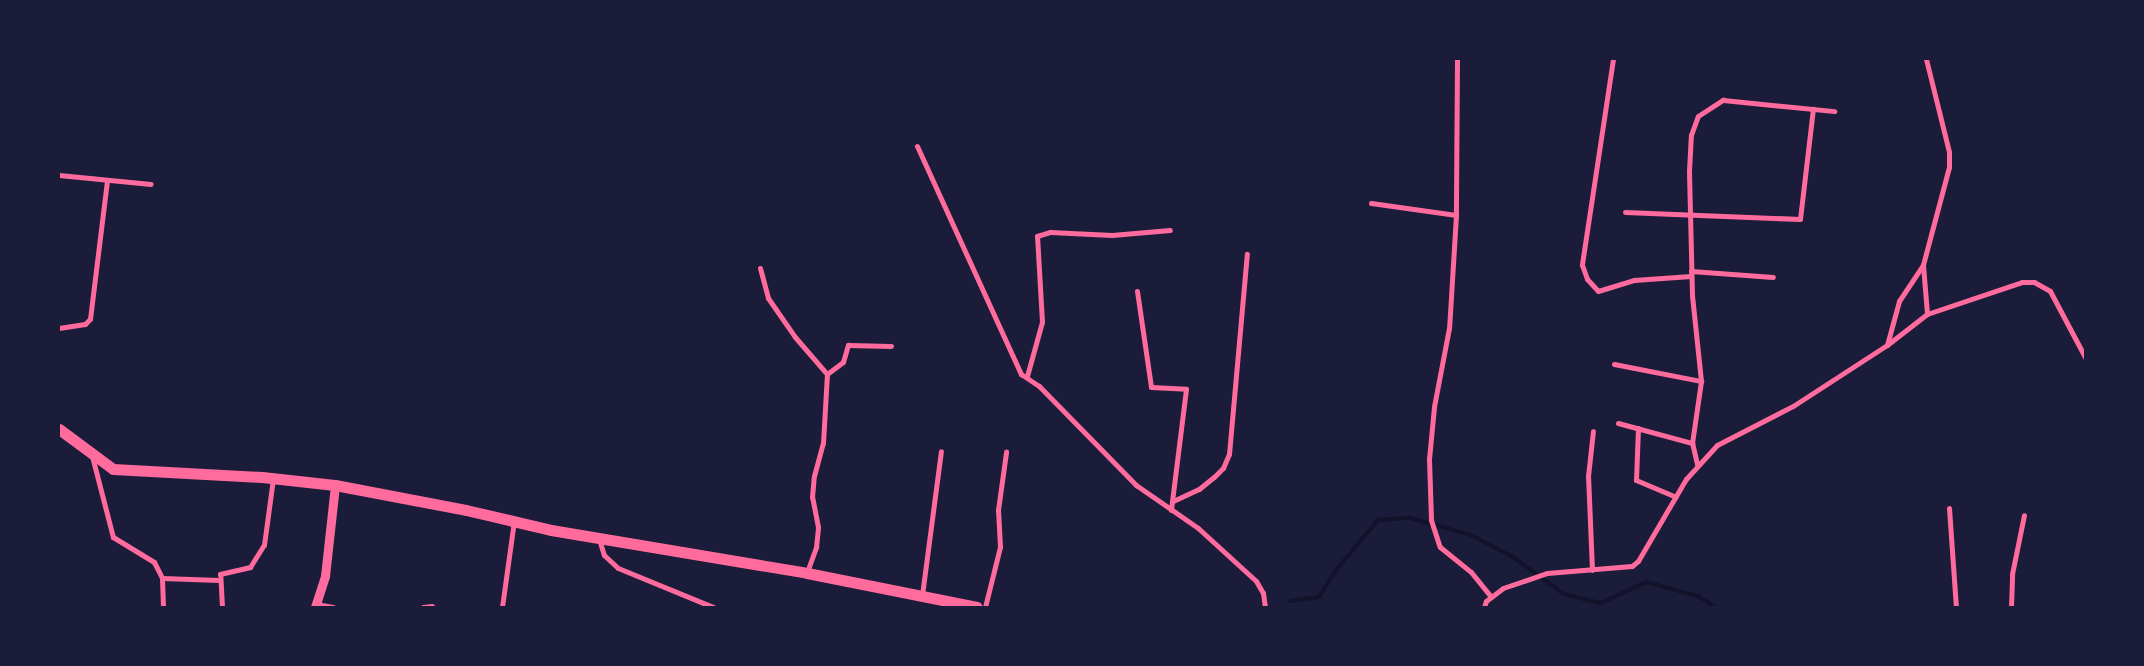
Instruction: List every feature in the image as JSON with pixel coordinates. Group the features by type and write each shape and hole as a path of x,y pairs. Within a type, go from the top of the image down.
{"main road":[{"path":"59,429 113,469 273,478 335,485 599,538 807,573 926,599 977,607"}],"street":[{"path":"1457,59 1456,215 1449,328 1434,406 1429,459 1431,520 1433,529 1447,555 1471,572 1491,596"},
{"path":"1613,59 1582,265 1587,279 1598,290 1648,278 1691,273 1773,277"},
{"path":"1887,345 1899,301 1923,265 1949,167 1949,152 1926,59"},
{"path":"1696,464 1692,443 1701,381 1691,273 1689,215 1691,135 1698,116 1723,100 1834,111"},
{"path":"1625,212 1800,219 1812,108"},
{"path":"917,146 1006,347 1021,374 1027,376 1136,485 1198,528 1256,582 1263,593 1265,607"},
{"path":"59,175 151,184"},
{"path":"59,328 85,324 90,319 94,306 107,180"},
{"path":"1371,202 1456,215"},
{"path":"1027,376 1042,322 1037,236 1050,232 1112,235 1170,230"},
{"path":"1173,501 1199,489 1214,477 1223,468 1229,454 1247,254"},
{"path":"1923,265 1927,314"},
{"path":"760,268 768,298 795,338 827,374 823,443 814,476 812,498 818,527 816,547 807,573"},
{"path":"1484,607 1491,596 1514,583 1534,578 1541,574 1632,566 1638,562 1696,464 1717,445 1793,406 1887,345 1927,314 2022,282 2034,282 2050,291 2085,357"},
{"path":"1137,291 1151,387 1186,389 1171,510"},
{"path":"827,374 843,362 848,345 891,346"},
{"path":"1614,364 1701,381"},
{"path":"1618,423 1692,443"},
{"path":"1638,428 1636,480 1676,497"},
{"path":"1592,570 1588,476 1593,431"},
{"path":"926,599 941,451"},
{"path":"985,607 1000,548 998,510 1006,452"},
{"path":"91,453 113,537 154,562 162,578 163,607"},
{"path":"222,607 220,580 223,571 243,570 260,553 268,531 273,478"},
{"path":"333,607 316,606 325,576 335,485"},
{"path":"1949,508 1956,607"},
{"path":"2011,607 2012,574 2024,516"},
{"path":"502,607 514,521"},
{"path":"599,538 604,554 618,568 713,607"},
{"path":"162,578 220,580"},
{"path":"423,607 432,606"}],"waterway":[{"path":"1290,601 1319,597 1336,570 1378,520 1410,518 1471,535 1513,557 1564,594 1601,603 1646,582 1698,596 1715,607"}]}
